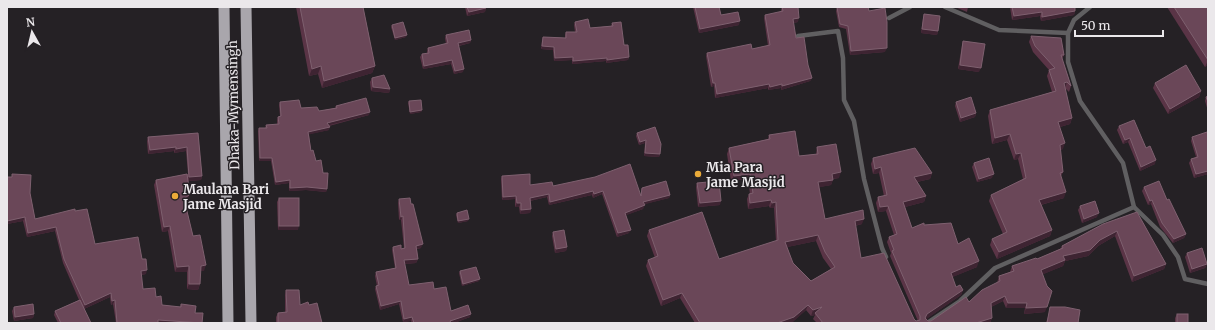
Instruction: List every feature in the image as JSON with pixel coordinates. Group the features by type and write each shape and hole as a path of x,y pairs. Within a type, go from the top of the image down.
{"highway":[{"name":"Dhaka-Mymensingh","path":"224,7 228,323"},
{"name":"Dhaka-Mymensingh","path":"246,7 251,323"}],"lane":[{"path":"889,18 910,7"},
{"path":"945,7 999,30 1068,33"},
{"path":"1090,7 1074,20 1068,33 1068,62 1080,101 1123,163 1134,207 1163,235 1178,257 1185,279 1208,284"},
{"path":"798,36 838,31 843,58 844,100 854,121 864,179 882,248 888,262"},
{"path":"927,323 960,301 995,268 1134,207"}],"building":[{"path":"300,7 363,7 375,66 324,81 321,66 312,69"},
{"path":"467,7 486,7 486,8 469,12"},
{"path":"695,7 719,7 721,15 738,12 740,21 700,29"},
{"path":"782,7 798,7 799,18 793,19 796,38 804,37 808,65 812,78 782,86 782,84 770,87 769,84 717,94 715,83 713,83 707,53 751,44 752,49 770,45 765,15 783,11"},
{"path":"837,7 868,7 869,11 885,8 887,22 887,48 851,51 848,26 840,24"},
{"path":"1012,7 1075,7 1075,11 1042,17 1042,12 1014,16"},
{"path":"1174,7 1208,7 1208,60"},
{"path":"924,14 940,16 938,31 922,29"},
{"path":"588,19 590,28 613,26 612,23 621,22 624,45 628,45 629,57 607,60 607,58 573,61 573,57 555,58 554,47 542,46 543,37 566,38 566,32 577,32 575,22"},
{"path":"403,22 407,35 395,38 392,25"},
{"path":"469,30 471,40 458,43 464,69 455,71 452,60 424,66 422,54 429,53 428,48 448,43 446,35"},
{"path":"1031,36 1061,38 1064,55 1061,55 1071,86 1067,82 1064,83 1072,118 1058,122 1065,143 1060,145 1063,172 1060,173 1066,192 1039,200 1052,230 999,252 992,239 1007,232 991,195 1026,178 1021,153 1016,154 1010,134 995,138 990,110 1056,91 1049,70 1055,68 1035,46"},
{"path":"963,41 985,44 981,68 960,65"},
{"path":"1186,65 1201,91 1170,109 1155,83"},
{"path":"384,75 390,89 373,87 372,78"},
{"path":"971,97 976,113 961,118 956,102"},
{"path":"366,98 370,112 327,123 330,127 308,132 311,151 313,150 316,161 321,160 323,173 328,173 327,189 307,187 290,188 290,180 276,182 272,158 260,158 259,128 267,128 266,125 279,124 278,117 281,116 280,102 299,100 301,108 317,107 319,111 337,108 336,106"},
{"path":"421,100 422,110 410,112 409,101"},
{"path":"1134,120 1146,148 1150,146 1156,160 1141,167 1130,138 1125,140 1119,126"},
{"path":"655,127 661,144 660,154 645,153 646,140 640,142 637,133"},
{"path":"795,131 799,156 818,154 817,147 836,144 841,172 832,174 833,180 818,182 825,219 863,210 864,219 855,221 861,258 884,253 916,321 920,320 920,316 892,251 894,250 889,237 897,234 888,206 880,207 878,197 887,195 881,167 875,169 873,158 915,148 932,173 914,177 926,196 903,202 912,228 924,223 924,225 951,223 958,244 969,238 979,261 951,273 956,287 960,285 963,290 927,314 925,318 928,321 931,321 966,297 969,302 982,290 1000,281 999,276 1014,271 1012,266 1036,258 1037,259 1063,248 1062,246 1103,224 1137,212 1166,264 1134,276 1117,231 1100,240 1090,250 1063,256 1065,260 1041,270 1047,286 1052,291 1047,307 1026,308 1027,303 1008,303 1005,296 991,303 992,318 976,323 823,323 815,313 822,307 813,310 808,305 794,317 777,323 700,323 682,293 663,300 648,260 658,256 649,230 702,212 719,259 778,240 776,202 772,203 771,200 750,203 749,194 753,193 750,174 734,176 729,148 770,139 769,135","holes":["818,235 825,252 835,267 811,281 793,263 785,242"]},
{"path":"1207,132 1208,171 1196,174 1191,159 1198,157 1192,137"},
{"path":"198,133 202,176 189,177 187,147 150,150 148,137"},
{"path":"989,158 994,174 979,179 974,163"},
{"path":"630,164 641,196 642,188 666,181 670,195 643,202 645,205 625,213 631,230 618,233 603,191 594,194 593,191 550,202 549,194 530,198 531,209 521,210 521,203 517,203 516,196 503,197 502,176 530,174 530,185 552,182 553,186 595,177"},
{"path":"12,174 31,175 30,193 35,219 75,209 75,211 87,209 95,244 138,237 142,259 146,259 147,270 141,271 143,289 155,288 156,297 161,296 162,305 181,307 181,304 196,306 195,313 203,313 202,323 158,320 158,323 117,323 115,300 112,301 111,293 85,305 64,259 56,227 28,233 25,217 7,221 7,177 12,177"},
{"path":"187,174 190,194 184,199 193,236 200,235 206,265 201,266 200,284 189,284 189,266 177,267 170,226 164,227 156,180"},
{"path":"719,181 721,201 700,203 697,183"},
{"path":"1159,181 1167,200 1169,199 1186,234 1174,239 1162,223 1152,200 1150,201 1144,187"},
{"path":"279,198 299,198 299,226 279,226"},
{"path":"410,198 411,204 413,204 423,244 416,246 418,259 404,260 409,285 433,282 434,289 446,287 451,311 468,305 471,314 450,321 451,323 414,323 412,317 404,319 401,301 381,306 376,286 379,285 376,272 396,268 393,247 401,245 401,249 405,248 403,216 401,217 399,199"},
{"path":"1095,201 1099,213 1084,219 1080,206"},
{"path":"467,210 469,219 458,221 457,213"},
{"path":"564,230 567,247 556,249 553,232"},
{"path":"1202,248 1207,264 1192,269 1187,253"},
{"path":"476,267 480,279 463,284 460,271"},
{"path":"286,290 299,290 300,305 308,302 309,305 317,303 322,323 278,323 278,313 287,312"},
{"path":"80,300 91,323 61,323 55,311"},
{"path":"33,304 34,314 15,317 14,307"},
{"path":"1050,307 1065,307 1080,310 1078,323 1047,323"},
{"path":"1177,314 1188,314 1188,323 1177,323"}],"place":[{"name":"Mia Para Jame Masjid","path":"698,174"},
{"name":"Maulana Bari Jame Masjid","path":"175,196"}]}
